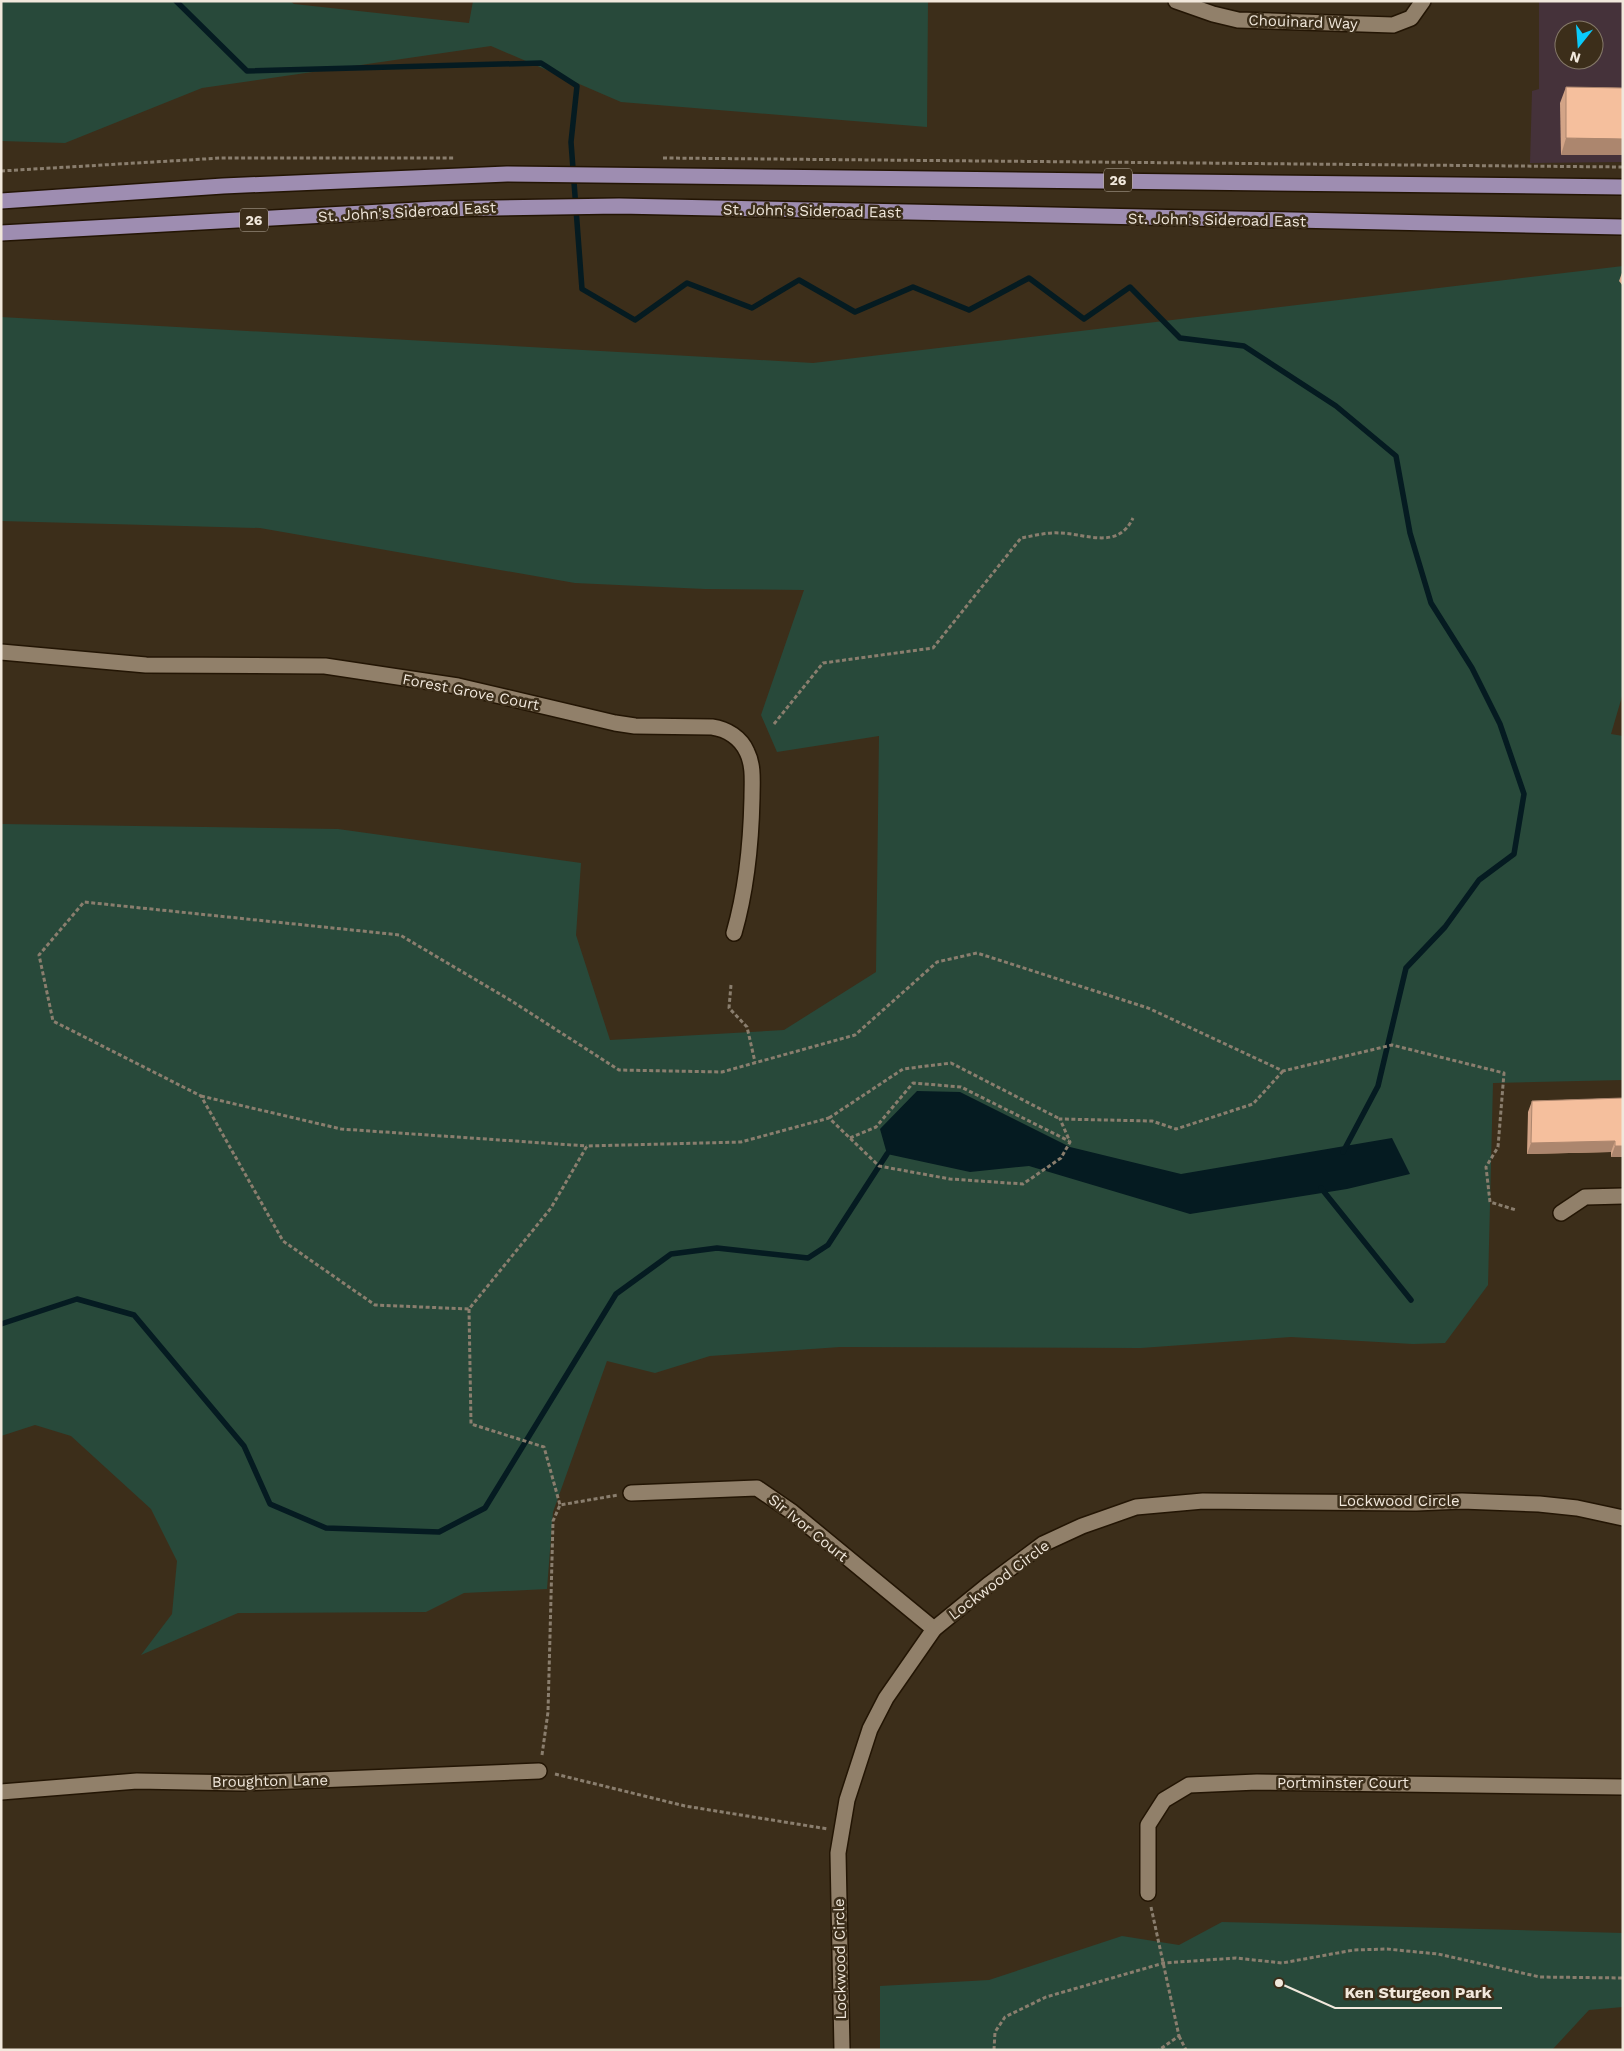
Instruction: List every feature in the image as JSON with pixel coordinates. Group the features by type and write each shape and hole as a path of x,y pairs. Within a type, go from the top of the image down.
{"main road":[{"name":"26","path":"1,201 223,186 507,174 1623,187"},
{"name":"St. John's Sideroad East","path":"1,234 416,210 619,206 1623,227"}],"street":[{"name":"Chouinard Way","path":"1176,1 1213,14 1238,20 1393,25 1411,18 1423,1"},
{"name":"Forest Grove Court","path":"1,652 146,665 325,666 458,686 615,724 712,727 723,730 733,735 744,746 752,768 751,846 743,897 734,934"},
{"path":"1561,1213 1585,1197 1623,1196"},
{"name":"Sir Ivor Court","path":"631,1493 757,1488 792,1512 934,1629"},
{"name":"Lockwood Circle","path":"838,2049 838,1853 847,1800 870,1729 886,1698 934,1629 1043,1544 1082,1526 1136,1507 1203,1501 1416,1503 1462,1501 1539,1504 1577,1508 1623,1518"},
{"name":"Broughton Lane","path":"1,1792 137,1781 243,1783 539,1771"},
{"name":"Portminster Court","path":"1148,1893 1148,1825 1164,1800 1189,1785 1267,1782 1623,1787"}],"path":[{"path":"1,171 221,158 456,158"},
{"path":"654,158 1623,167"},
{"path":"774,724 823,663 933,648 1021,538 1058,532 1108,539 1128,528 1133,518"},
{"path":"1283,1071 1148,1008 977,953 937,962 855,1035 722,1072 619,1070 510,1000 400,935 84,902 39,955 53,1021 201,1096 341,1129 587,1146 742,1142 829,1118 903,1069 951,1063 1060,1119 1152,1120 1176,1129 1253,1104 1283,1071 1392,1045 1504,1073 1498,1147 1486,1167 1490,1202 1516,1210"},
{"path":"731,985 729,1008 747,1027 755,1062"},
{"path":"850,1138 876,1127 913,1083 961,1086 1070,1142"},
{"path":"201,1096 283,1241 375,1305 469,1309"},
{"path":"829,1118 879,1166 950,1179 1023,1184 1061,1158 1070,1142"},
{"path":"1060,1119 1070,1142"},
{"path":"587,1146 551,1208 469,1309 472,1424 544,1447 560,1505 552,1521 548,1712 539,1771 685,1806 842,1831"},
{"path":"560,1505 631,1493"},
{"path":"1148,1893 1179,2036 1186,2050"},
{"path":"994,2050 995,2032 1005,2017 1046,1997 1164,1963 1236,1958 1282,1963 1354,1950 1387,1949 1438,1954 1540,1977 1623,1978"},
{"path":"1159,2050 1179,2036"}],"shaded area":[{"path":"1539,1 1623,1 1623,162 1530,163 1532,91 1539,89"}],"green space":[{"path":"1,1 290,1 294,4 469,23 473,1 928,1 927,127 621,102 491,46 202,88 65,143 1,141"},
{"path":"1623,266 1623,693 1611,734 1623,736 1623,1080 1493,1083 1488,1285 1445,1343 1413,1344 1291,1337 1141,1348 840,1347 710,1356 655,1373 607,1361 553,1512 547,1589 464,1593 426,1612 238,1613 141,1655 172,1614 177,1561 151,1509 71,1436 35,1425 1,1436 1,824 338,829 581,863 576,935 610,1040 784,1030 876,972 879,736 777,752 761,715 804,590 705,589 575,583 260,528 1,521 1,317 813,363"},
{"path":"1222,1922 1623,1933 1623,2007 1589,2010 1552,2050 880,2050 880,1986 989,1980 1122,1936 1179,1945"}],"water":[{"path":"917,1091 960,1092 1070,1147 1181,1174 1392,1138 1410,1174 1347,1189 1190,1214 1029,1166 970,1172 887,1154 880,1129"}],"building":[{"path":"1566,87 1623,88 1623,139 1566,138"},
{"path":"1623,1098 1623,1146 1615,1146 1615,1141 1531,1143 1532,1101"}],"waterway":[{"path":"176,1 247,71 541,63 577,86 571,142 582,289 635,320 687,283 752,308 799,280 855,312 913,287 969,310 1029,278 1084,319 1130,287 1180,338 1244,346 1336,406 1396,456 1410,533 1431,603 1472,668 1500,724 1524,794 1514,854 1479,880 1445,927 1406,968 1378,1086 1343,1152"},
{"path":"1,1324 77,1299 134,1315 244,1446 270,1504 326,1528 439,1532 485,1508 616,1294 671,1254 717,1248 808,1258 828,1245 887,1154"},
{"path":"1321,1188 1411,1300"}],"place":[{"name":"Ken Sturgeon Park","path":"1279,1983"}]}
